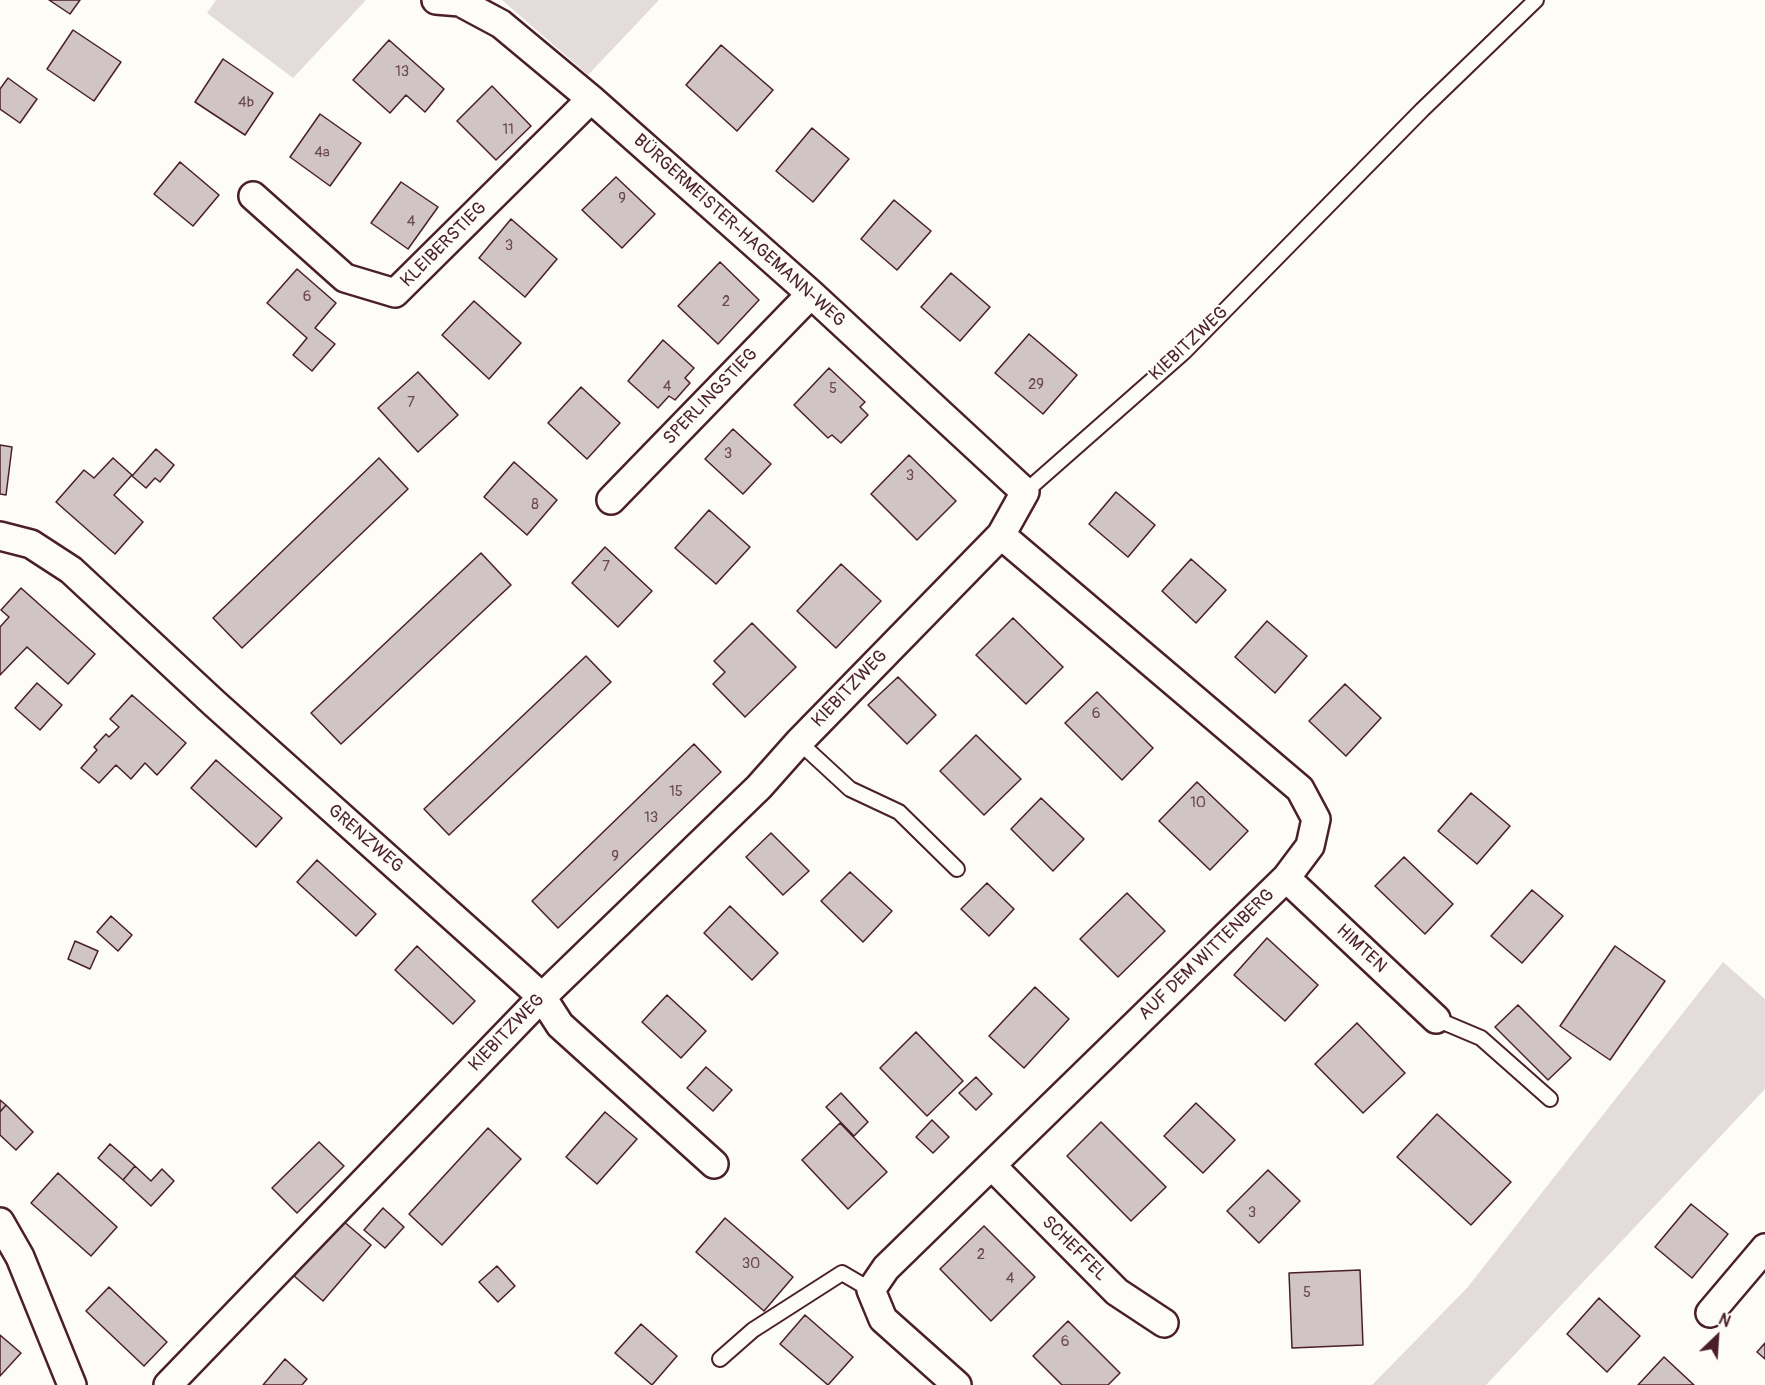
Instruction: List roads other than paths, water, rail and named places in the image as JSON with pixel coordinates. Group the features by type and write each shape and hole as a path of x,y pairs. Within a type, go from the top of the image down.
{"street":[{"name":"BÜRGERMEISTER-HAGEMANN-WEG","path":"436,0 460,2 501,24 591,99 811,294 1024,492"},
{"name":"KLEIBERSTIEG","path":"254,196 345,278 395,292 591,99"},
{"name":"SPERLINGSTIEG","path":"611,500 811,294"},
{"name":"KIEBITZWEG","path":"168,1385 542,997 759,787 799,742 1001,534 1024,492"},
{"name":"AUF DEM WITTENBERG","path":"871,1290 886,1268 1286,878 1310,846 1316,819 1300,789 1001,534"},
{"name":"GRENZWEG","path":"0,536 31,544 70,570 542,997 560,1025 714,1164"},
{"name":"HIMTEN","path":"1286,878 1436,1019"},
{"name":"SCHEFFEL","path":"992,1166 1117,1292 1164,1323"},
{"path":"0,1222 20,1257 72,1385"},
{"path":"1710,1313 1765,1248"},
{"path":"871,1290 883,1319 957,1385"}],"lane":[{"name":"KIEBITZWEG","path":"1024,492 1184,352 1414,118 1536,0"},
{"path":"799,742 850,789 899,812 957,869"},
{"path":"1436,1019 1481,1038 1550,1099"},
{"path":"720,1359 753,1330 842,1273 871,1290"}]}
